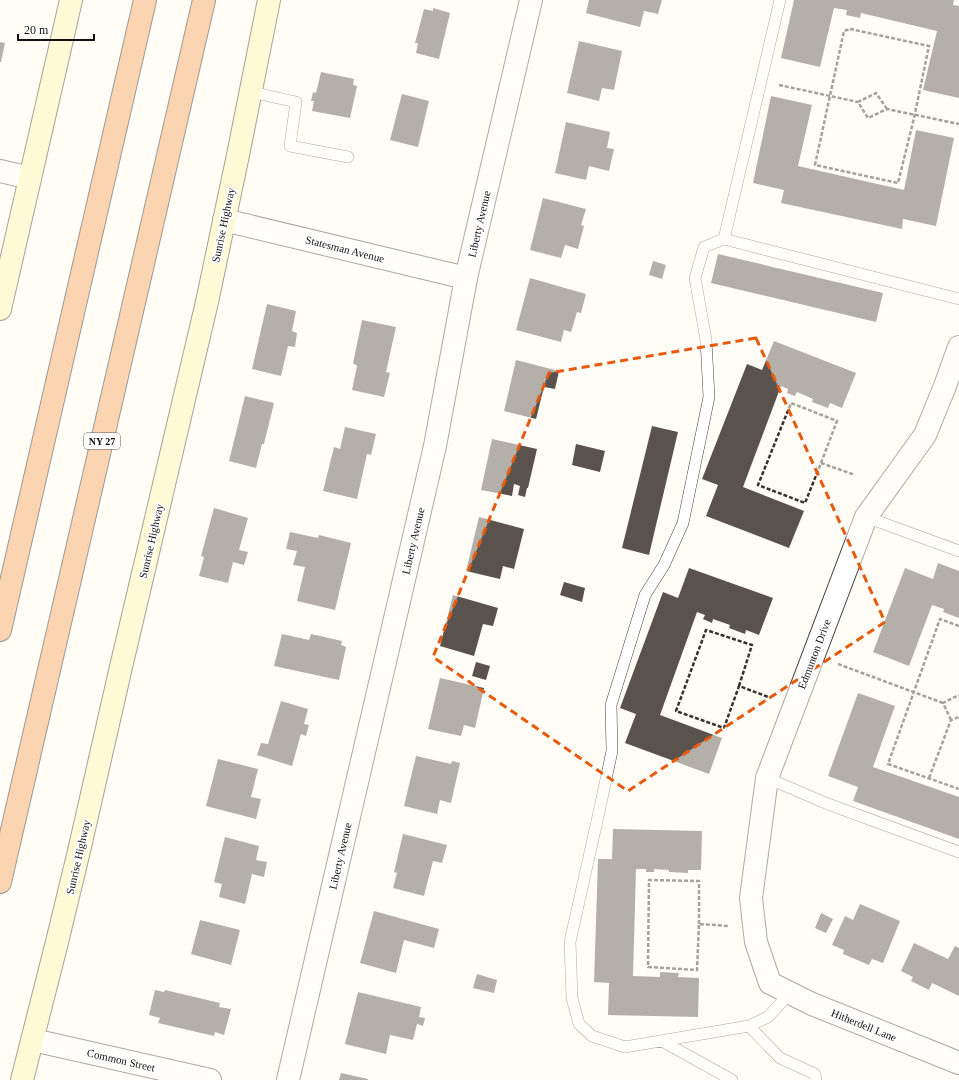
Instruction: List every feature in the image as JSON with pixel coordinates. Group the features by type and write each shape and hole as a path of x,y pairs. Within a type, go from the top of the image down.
{"highway":[{"path":"0,630 145,0"},
{"name":"NY 27","path":"0,882 204,0"}],"main road":[{"path":"0,308 71,0"},
{"name":"Sunrise Highway","path":"22,1080 79,851 207,302 269,0"}],"street":[{"name":"Liberty Avenue","path":"288,1080 435,446 466,278 531,0"},
{"path":"0,171 30,178"},
{"name":"Statesman Avenue","path":"224,220 466,278"},
{"name":"Edmunton Drive","path":"770,983 756,942 751,898 767,778 866,517 925,435 959,347"},
{"name":"Hitherdell Lane","path":"770,983 812,1004 959,1063"},
{"name":"Common Street","path":"33,1040 210,1080"}],"lane":[{"path":"724,239 780,0"},
{"path":"251,92 296,102 290,146 348,157"},
{"path":"790,993 768,1018 749,1026 625,1047 592,1036 579,1024 572,998 570,942 600,812 612,752 611,706 645,595 664,565 683,523 709,397 706,340 695,278 704,246 724,239 959,299"},
{"path":"866,517 959,552"},
{"path":"767,778 828,804 959,852"},
{"path":"749,1026 780,1058 815,1074 816,1080"},
{"path":"662,1040 732,1080"}],"path":[{"path":"850,28 928,46 898,183 815,165 830,96 844,30 850,28"},
{"path":"761,81 858,102 876,93 887,109"},
{"path":"858,102 868,118 887,109 959,124"},
{"path":"791,403 837,421 821,463 805,503 758,485 791,403"},
{"path":"821,463 854,475"},
{"path":"959,626 940,619 888,764 959,789"},
{"path":"706,630 752,645 739,686 724,728 676,711 706,630"},
{"path":"838,664 943,703 951,720 929,778"},
{"path":"739,686 774,699"},
{"path":"943,703 959,695"},
{"path":"951,720 959,717"},
{"path":"649,880 699,881 698,924 697,970 648,967 649,880"},
{"path":"698,924 729,926"}],"highlighted area":[{"path":"756,338 885,622 628,791 433,657 549,373"}],"building":[{"path":"589,0 662,0 658,14 644,11 640,27 586,13"},
{"path":"794,0 954,0 953,5 959,6 959,98 923,90 937,31 861,13 860,18 846,15 847,10 834,8 820,67 781,58"},
{"path":"433,8 450,13 439,59 416,53 418,43 415,43 424,9 433,11"},
{"path":"579,41 622,51 614,90 602,88 599,101 567,93"},
{"path":"0,42 5,43 1,62 0,62"},
{"path":"321,72 354,79 353,85 357,86 350,118 312,111 314,101 311,101 313,92 316,93"},
{"path":"402,94 429,101 418,147 390,140"},
{"path":"771,96 812,105 798,166 904,190 916,130 954,138 936,226 903,219 902,229 781,203 784,190 753,183"},
{"path":"566,122 610,132 607,148 614,149 609,171 589,166 586,180 555,173"},
{"path":"543,198 586,209 581,225 584,226 578,249 565,245 561,258 530,250"},
{"path":"718,254 883,293 876,322 711,283"},
{"path":"653,261 666,265 662,279 649,275"},
{"path":"530,278 586,294 581,313 577,312 571,332 564,330 561,342 516,330"},
{"path":"267,304 296,311 292,331 297,333 295,347 288,346 281,376 252,369"},
{"path":"362,320 396,327 386,372 390,373 384,397 352,390 357,366 353,363"},
{"path":"774,341 856,373 842,408 830,403 828,408 812,402 813,399 797,392 795,396 787,393 788,389 781,386 743,487 804,511 789,548 706,516 718,485 702,479 747,364 762,370"},
{"path":"516,360 559,371 555,389 544,387 536,419 504,411"},
{"path":"245,396 274,403 264,444 262,444 256,468 229,461"},
{"path":"652,426 678,432 649,555 622,548"},
{"path":"345,427 376,434 371,455 367,454 357,499 323,491 334,447 340,449"},
{"path":"492,439 537,449 525,497 518,495 520,486 514,484 512,496 481,490"},
{"path":"576,444 605,451 600,472 572,465"},
{"path":"214,508 248,518 239,550 248,552 244,565 233,562 228,583 199,576 204,557 201,556"},
{"path":"479,517 524,529 514,569 503,566 500,579 466,571"},
{"path":"290,532 318,538 319,535 351,543 335,610 297,601 305,567 293,565 297,551 286,549"},
{"path":"938,563 959,571 959,618 943,612 944,609 932,605 909,666 873,652 905,568 933,579"},
{"path":"689,568 773,598 759,635 746,630 745,634 729,628 730,625 713,619 712,623 703,619 705,615 697,612 660,715 722,738 709,774 625,743 636,714 620,708 663,592 678,598"},
{"path":"564,582 585,588 582,602 560,595"},
{"path":"453,595 498,608 493,626 483,624 474,656 440,646"},
{"path":"282,634 309,640 311,634 342,641 341,645 346,647 339,680 274,666"},
{"path":"476,662 490,666 486,680 472,676"},
{"path":"440,678 484,688 475,728 464,725 461,736 428,729"},
{"path":"858,693 895,706 873,767 959,797 959,839 853,801 858,787 828,776"},
{"path":"281,701 308,709 304,724 309,725 306,736 301,734 292,766 257,755 261,743 268,744"},
{"path":"416,756 451,764 452,761 460,763 451,803 440,800 437,814 404,806"},
{"path":"218,759 258,769 251,797 261,799 256,819 206,806"},
{"path":"613,829 702,831 701,870 688,870 688,873 669,872 669,870 654,869 654,872 646,872 646,869 636,869 633,976 660,977 660,972 679,973 678,977 699,978 698,1017 608,1015 609,983 594,982 598,859 612,859"},
{"path":"403,834 447,845 442,863 433,861 424,896 393,888 397,873 394,872"},
{"path":"225,837 259,846 256,860 267,862 264,877 252,874 245,904 219,897 222,884 214,882"},
{"path":"860,904 900,921 883,963 872,959 869,965 843,954 844,950 832,945 845,916 853,920"},
{"path":"374,911 439,929 434,948 404,940 396,973 360,963"},
{"path":"821,913 833,919 826,933 815,928"},
{"path":"200,920 240,930 231,965 191,954"},
{"path":"914,943 948,959 955,946 959,948 959,996 932,983 929,990 911,981 913,977 901,971"},
{"path":"477,974 497,980 494,993 473,988"},
{"path":"155,990 164,992 165,990 220,1003 219,1007 231,1009 224,1035 215,1032 214,1036 158,1023 160,1018 149,1015"},
{"path":"358,992 421,1007 419,1017 425,1018 423,1026 417,1024 413,1040 390,1035 386,1054 345,1044"},
{"path":"341,1073 368,1079 368,1080 339,1080"}]}
